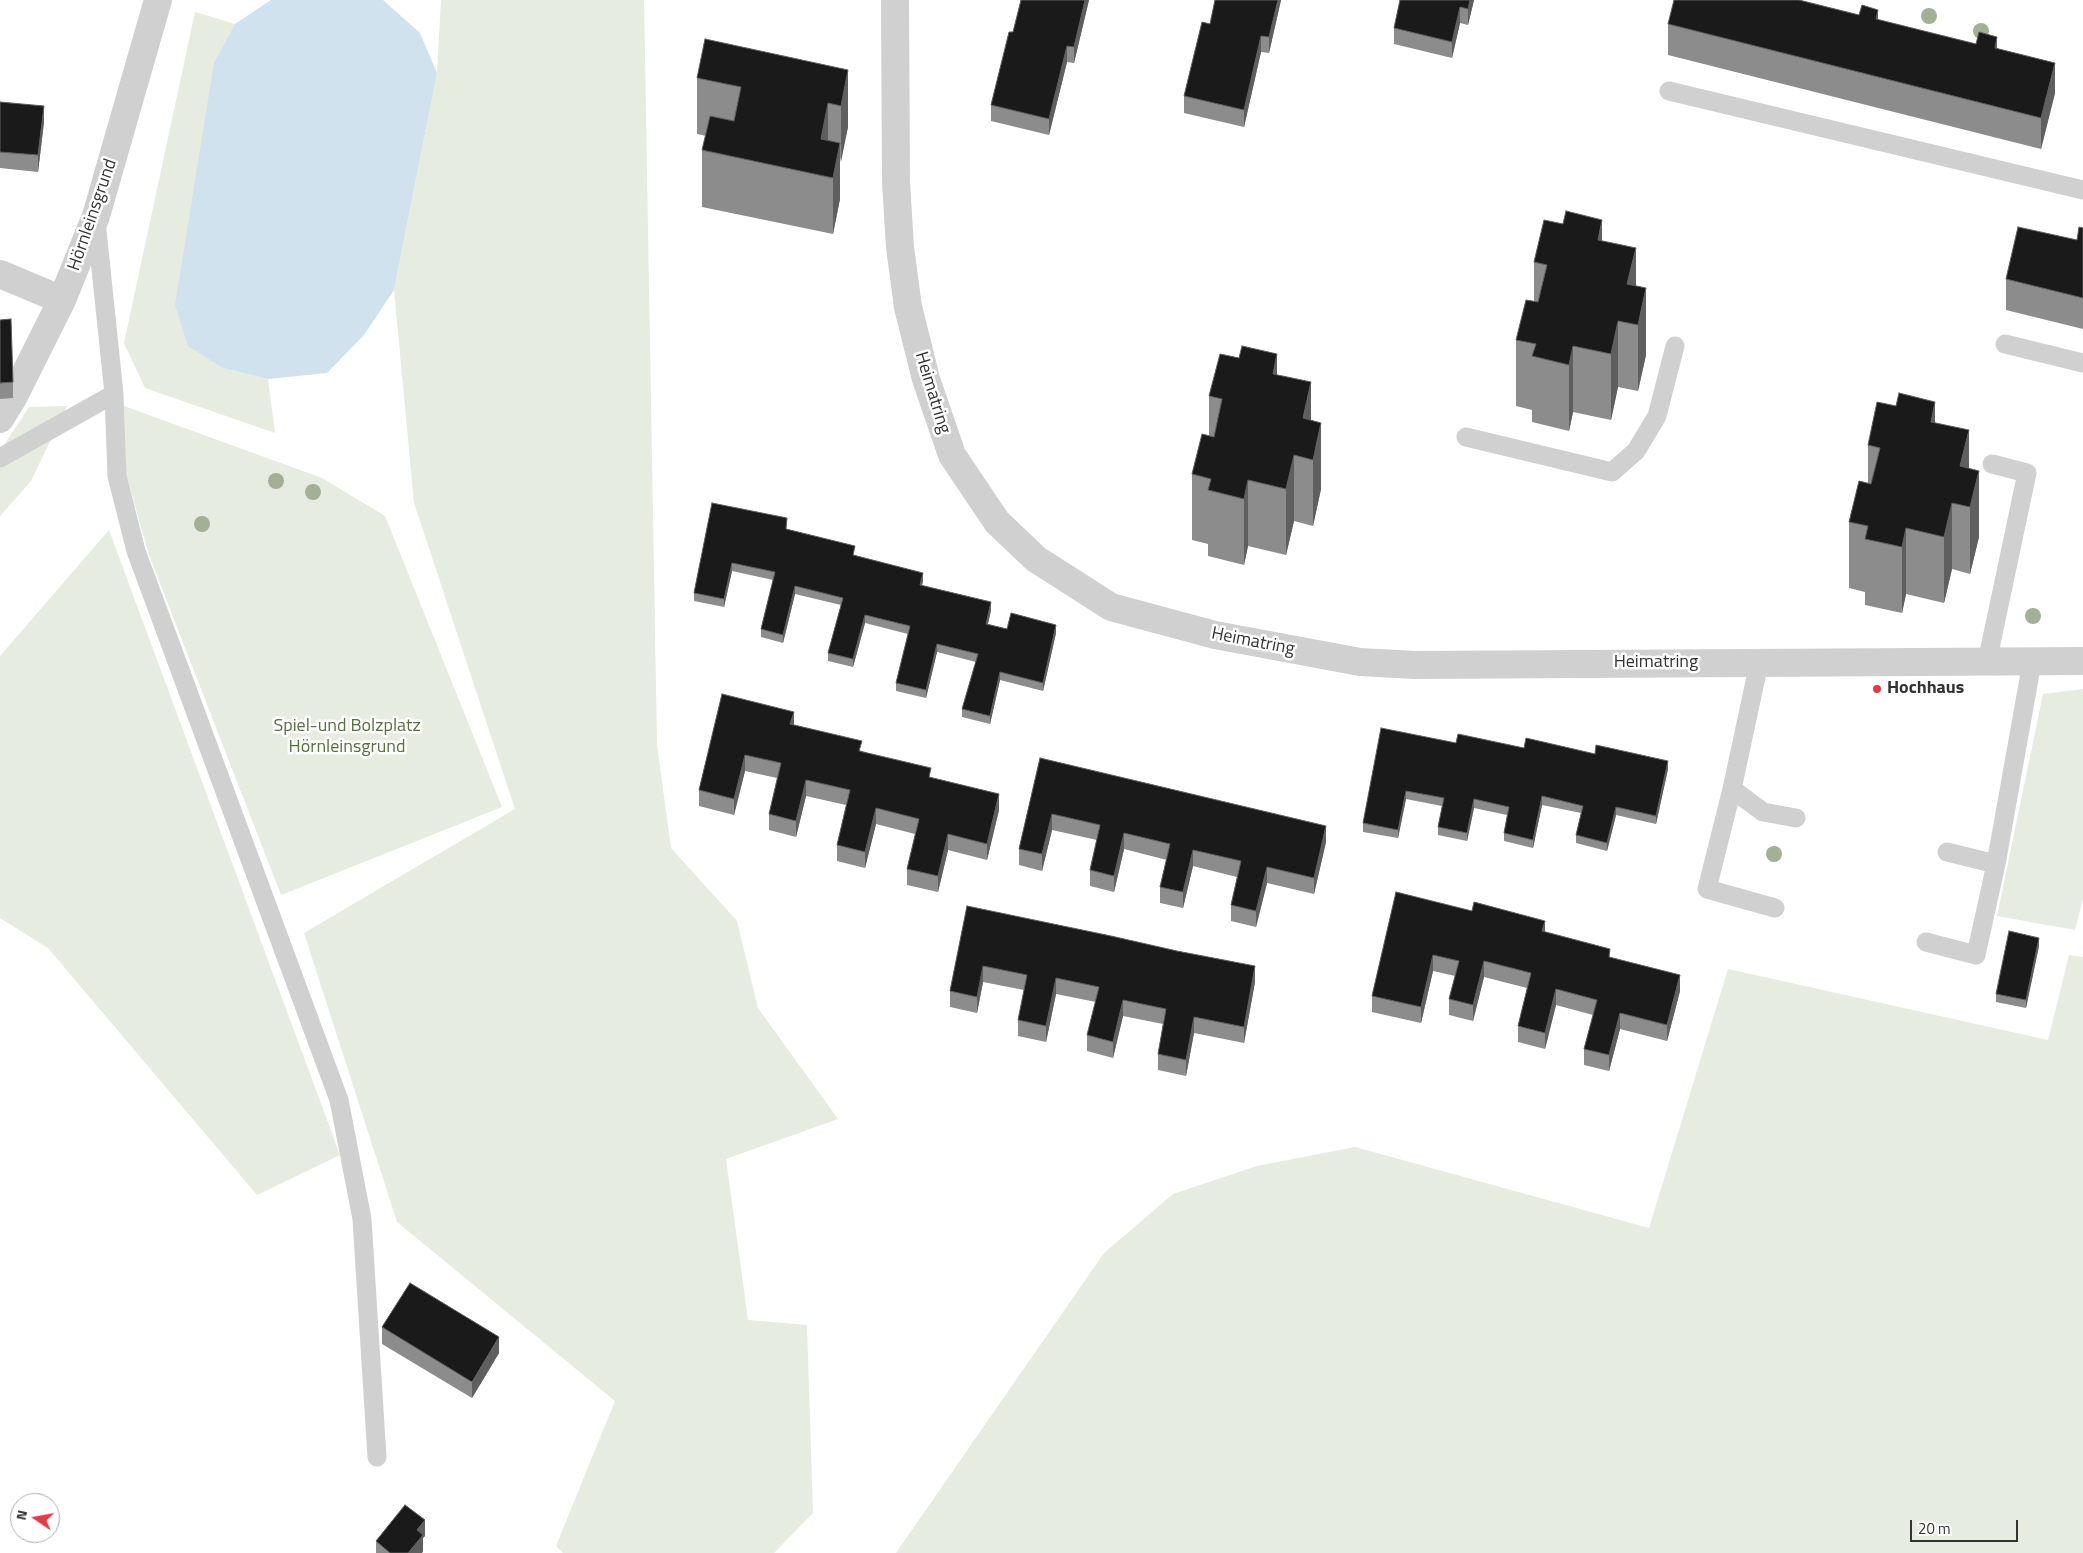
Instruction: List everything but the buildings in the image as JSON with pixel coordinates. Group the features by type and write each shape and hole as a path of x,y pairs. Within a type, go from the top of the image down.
{"street":[{"name":"Hörnleinsgrund","path":"0,419 13,398 62,300 96,216 158,0"},
{"name":"Heimatring","path":"895,0 896,182 900,247 908,307 926,379 952,455 997,522 1036,559 1111,607 1122,612 1215,635 1360,662 1415,665 2083,661"},
{"path":"0,274 62,300"}],"lane":[{"path":"1669,91 2083,190"},
{"path":"96,216 114,394 117,476 136,551 339,1100 362,1219 377,1457"},
{"path":"2005,344 2083,364"},
{"path":"1466,437 1612,472 1636,451 1657,416 1675,346"},
{"path":"0,458 114,394"},
{"path":"1987,662 2027,473 1992,464"},
{"path":"1926,942 1976,955 1996,864 2032,662"},
{"path":"1759,663 1732,789 1707,889 1775,908"},
{"path":"1732,789 1763,812 1796,818"},
{"path":"1947,852 1996,864"}],"green space":[{"path":"441,0 644,0 657,745 671,848 737,921 758,1008 838,1119 726,1159 748,1320 807,1325 813,1513 774,1553 563,1553 556,1546 615,1401 397,1222 304,933 515,809 414,503 394,290 437,73"},
{"path":"195,12 235,24 214,64 223,368 268,379 275,433 145,388 124,343"},
{"path":"67,406 31,481 0,516 0,451 29,407"},
{"name":"Spiel-und Bolzplatz Hörnleinsgrund","path":"124,406 322,478 385,516 502,807 281,895 149,555 126,474"},
{"path":"109,530 340,1155 257,1195 48,948 0,918 0,656"},
{"path":"2083,689 2083,899 2075,930 1997,916 2043,694"},
{"path":"2069,955 2083,957 2083,1553 896,1553 1104,1253 1173,1194 1257,1166 1355,1147 1649,1228 1728,969 2048,1040"}],"water":[{"path":"271,0 383,0 420,33 437,73 394,290 364,335 327,373 268,379 223,368 188,346 175,305 214,63 235,24"}],"place":[{"name":"Hochhaus","path":"1877,689"}]}
